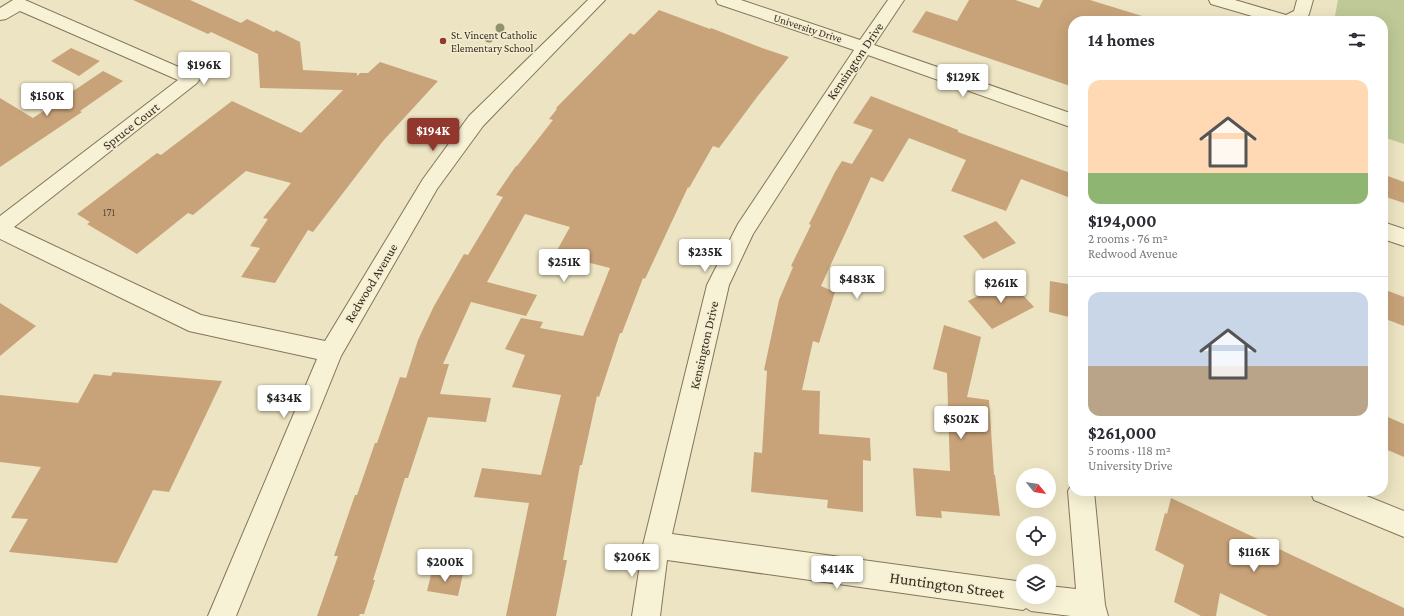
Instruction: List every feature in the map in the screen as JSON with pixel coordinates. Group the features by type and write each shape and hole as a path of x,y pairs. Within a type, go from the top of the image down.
{"street":[{"name":"Redwood Avenue","path":"222,616 331,352 430,184 476,121 597,0"},
{"name":"University Drive","path":"724,0 864,47 1068,119"},
{"name":"Kensington Drive","path":"646,616 656,545 718,285 745,230 896,0"},
{"path":"1217,0 1270,16"},
{"path":"1298,16 1302,14 1305,0"},
{"name":"Spruce Court","path":"0,15 19,4 191,79 0,228 197,324 331,352"},
{"path":"1388,232 1404,238"},
{"path":"1056,603 1092,611 1081,496"},
{"path":"1335,496 1404,524"},
{"name":"Huntington Street","path":"656,545 1016,595"}],"green space":[{"path":"1338,0 1404,0 1404,144 1388,139 1388,16 1335,16"}],"building":[{"path":"133,0 190,0 241,23 247,19 274,32 276,30 300,42 303,70 357,73 357,76 360,73 368,73 380,62 438,81 383,141 313,232 308,230 275,283 241,277 260,248 250,246 268,219 263,218 291,183 246,171 193,215 188,213 137,254 87,224 90,222 77,214 157,153 161,155 232,101 301,133 343,90 260,88 258,54 211,32 208,34"},
{"path":"969,0 1015,0 1039,8 1043,0 1090,0 1142,16 1068,16 1068,85 912,32 926,11 957,21"},
{"path":"659,10 789,57 719,148 713,146 689,188 688,187 645,279 643,278 622,333 620,333 599,397 597,396 582,465 580,465 563,560 567,560 556,616 506,616 529,503 474,497 482,468 541,475 561,395 512,387 525,355 505,349 521,318 543,322 540,328 583,336 610,268 555,254 570,227 525,214 487,282 537,295 526,316 471,302 443,364 449,364 440,394 491,398 486,422 428,417 408,478 405,478 364,614 360,614 359,616 317,616 338,556 334,556 355,495 357,495 375,443 377,443 400,377 406,378 418,340 434,306 464,254 468,255 503,197 496,195 516,166 553,120 549,119 557,109 556,108 630,33 634,35"},
{"path":"71,48 100,61 79,76 51,61"},
{"path":"103,71 123,81 80,111 82,112 0,167 0,98 33,118"},
{"path":"871,96 958,130 958,132 1068,172 1068,197 1021,179 1006,211 951,191 966,160 909,138 883,182 871,177 821,286 835,292 819,343 813,341 802,390 820,391 819,434 870,438 871,461 863,460 863,512 827,508 828,500 751,492 754,452 762,453 767,371 764,370 779,300 793,267 791,266 811,225 809,224 835,172 842,161 852,164 873,130 853,123"},
{"path":"1388,176 1404,182 1404,203 1388,198"},
{"path":"996,221 1016,243 983,259 963,236"},
{"path":"1009,280 1034,307 992,329 968,301"},
{"path":"1050,281 1068,284 1068,317 1049,312"},
{"path":"1388,291 1404,297 1404,326 1388,320"},
{"path":"0,303 36,326 0,356"},
{"path":"944,325 981,337 967,397 989,400 994,475 1000,516 941,511 942,518 916,516 913,468 950,471 947,373 933,369"},
{"path":"113,372 222,381 169,492 153,490 117,563 9,552 28,519 11,518 41,467 0,462 0,395 78,403 94,374 111,376"},
{"path":"1388,417 1404,424 1404,457 1388,450"},
{"path":"1171,498 1404,608 1404,616 1268,616 1220,593 1216,616 1201,616 1174,602 1184,565 1155,550 1165,513 1167,514"},
{"path":"432,571 463,574 458,596 427,591"}],"place":[{"name":"St. Vincent Catholic Elementary School","path":"443,41"}]}
